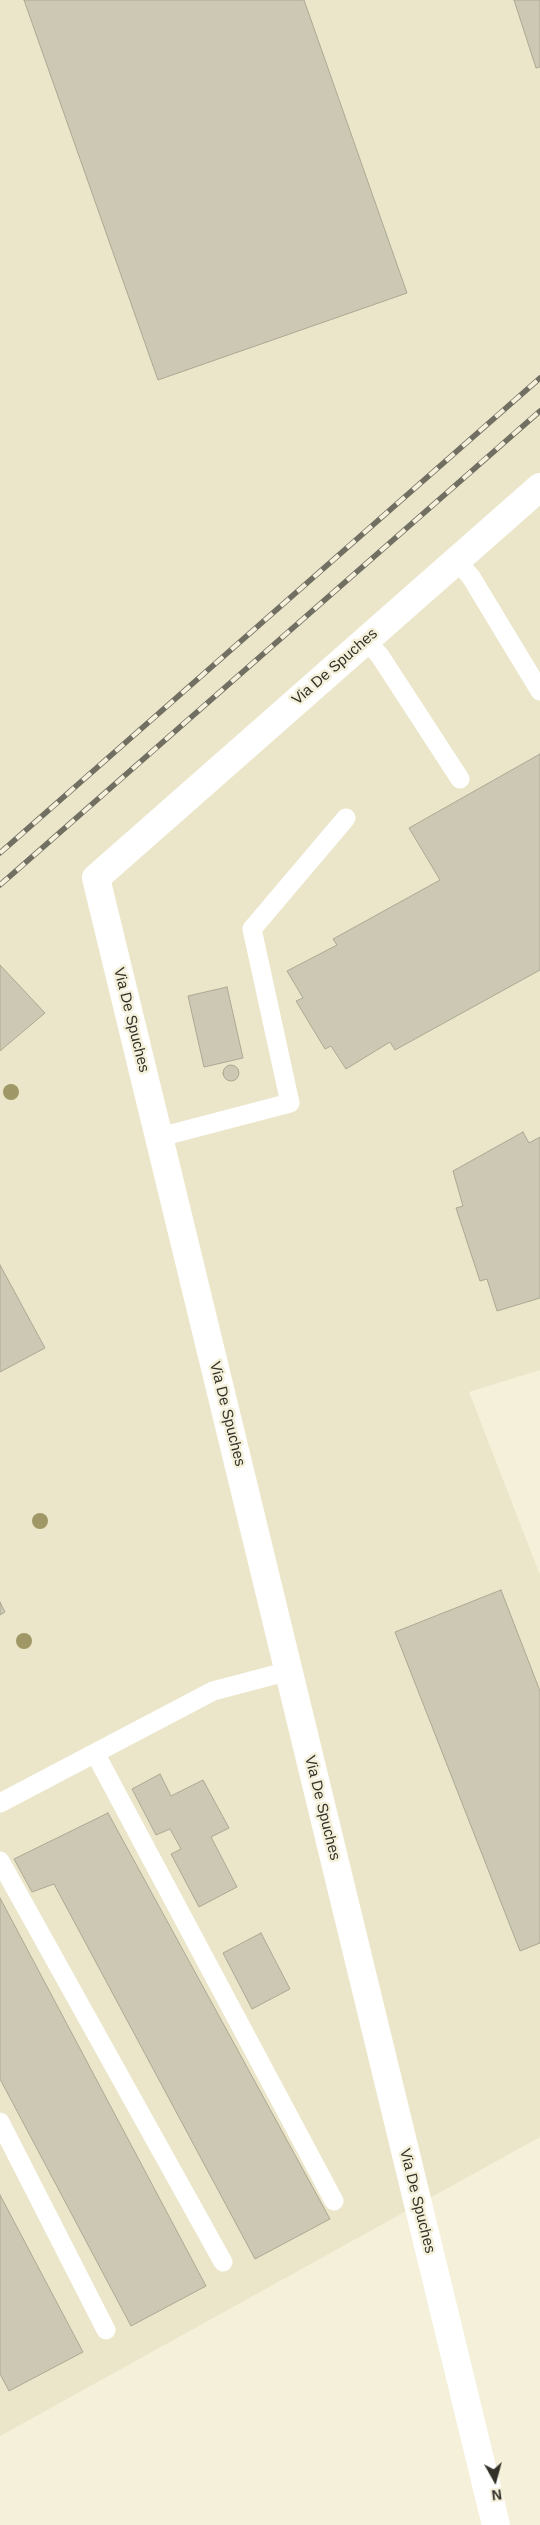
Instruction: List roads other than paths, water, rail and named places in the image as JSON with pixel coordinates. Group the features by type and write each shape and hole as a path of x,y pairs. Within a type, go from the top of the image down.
{"street":[{"name":"Via De Spuches","path":"496,2525 96,878 540,487"}],"lane":[{"path":"456,560 471,577 540,690"},
{"path":"366,640 380,656 460,779"},
{"path":"160,1137 290,1103 252,929 346,818"},
{"path":"0,1803 213,1691 289,1670"},
{"path":"95,1753 334,2201"},
{"path":"0,1861 223,2262"},
{"path":"0,2122 106,2330"}],"railway":[{"path":"0,853 540,378"},
{"path":"0,885 540,411"}]}
